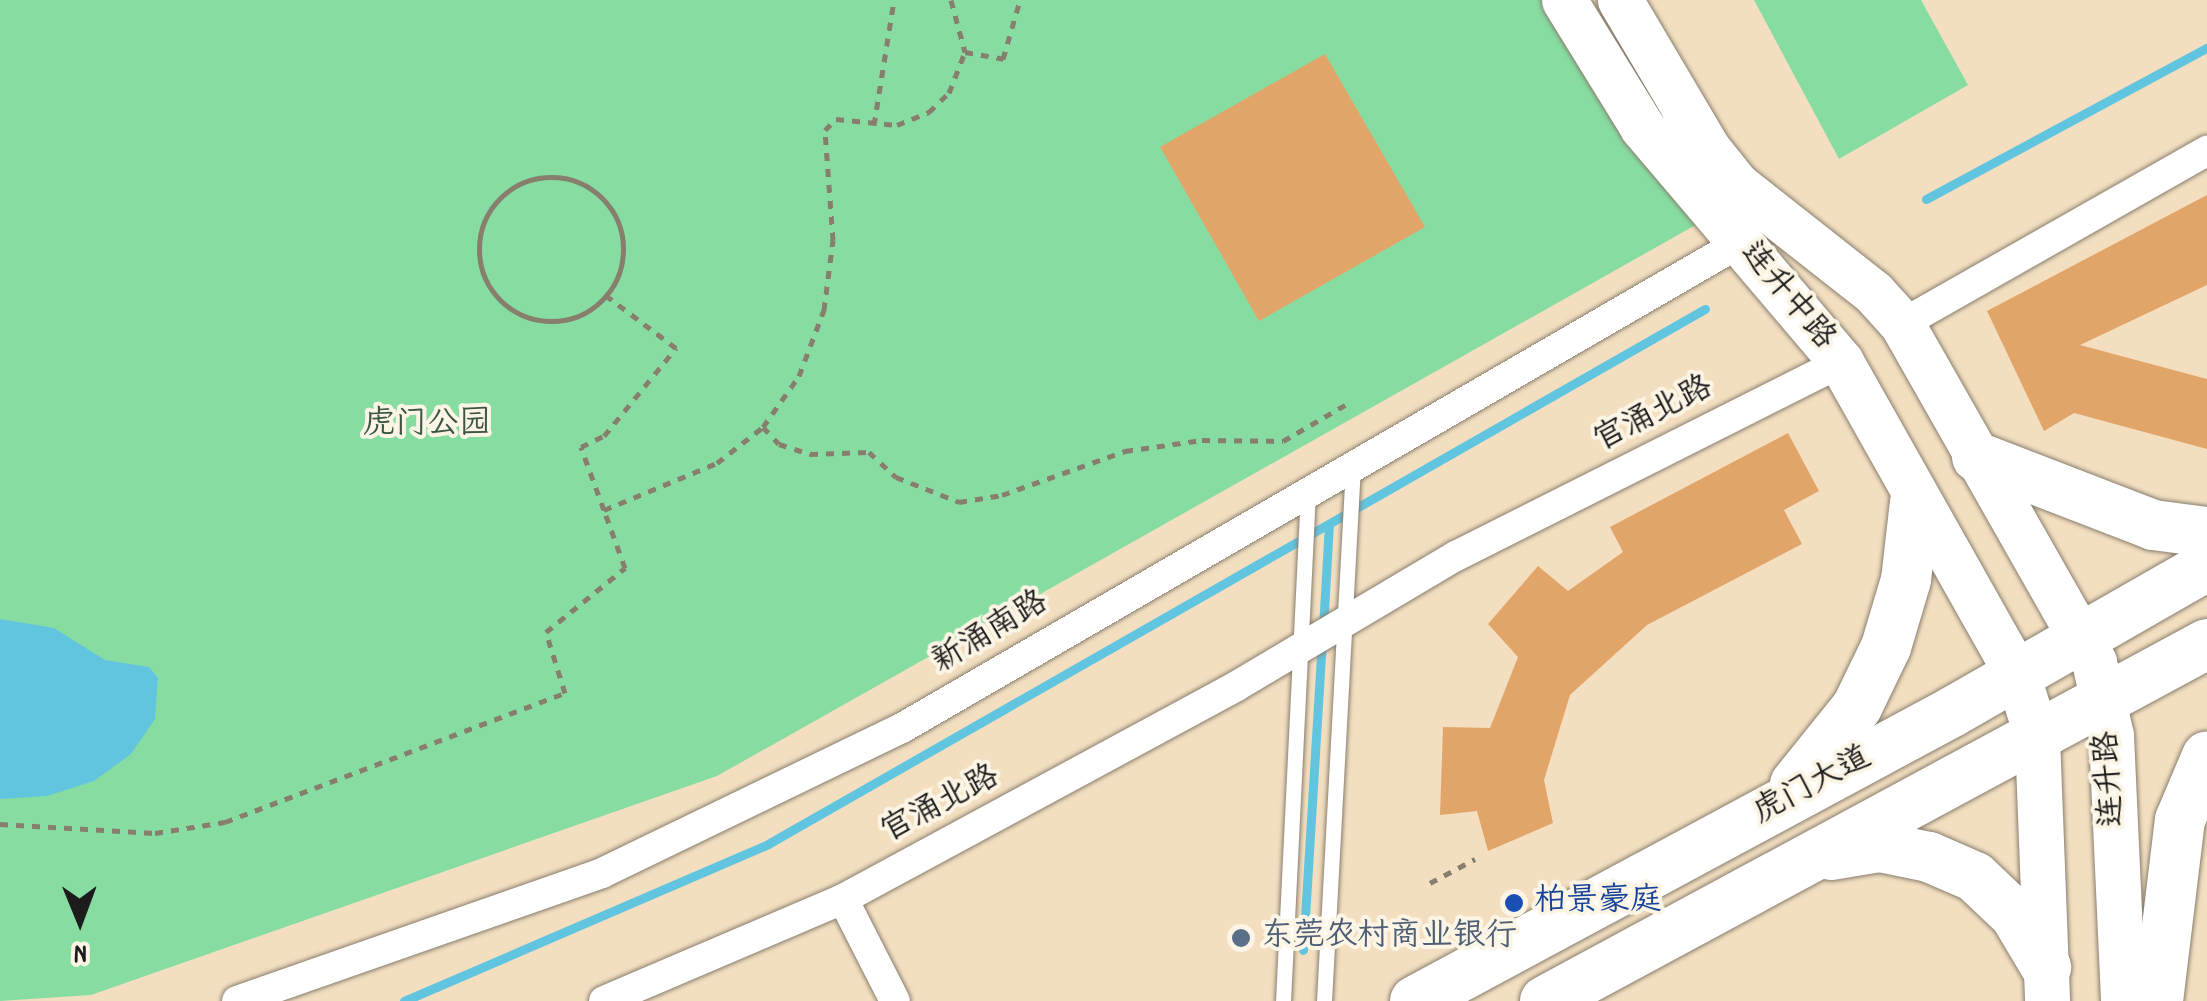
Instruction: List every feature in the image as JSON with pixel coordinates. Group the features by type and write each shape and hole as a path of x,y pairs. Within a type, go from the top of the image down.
{"main road":[{"name":"连升中路","path":"1564,0 1642,127 1842,362 1915,502 1984,610 2017,674"},
{"name":"连升中路","path":"1620,0 1708,148 1738,185 1874,293 1902,324 2044,572"},
{"path":"1977,457 2153,525 2207,532"},
{"path":"1764,814 1816,765 1857,708 1886,647 1906,580 1915,502"},
{"name":"虎门大道","path":"1415,1001 1764,814 2207,566"},
{"name":"连升路","path":"2044,572 2081,637 2105,700 2122,1001"},
{"name":"虎门大道","path":"1544,1001 2207,644"},
{"path":"2017,674 2038,737 2047,984"},
{"path":"2158,1001 2180,820 2207,756"},
{"path":"1811,858 1880,847 1928,856 1975,877 2015,915 2047,984"}],"street":[{"path":"1902,324 2207,151"},
{"name":"新涌南路","path":"237,1001 602,873 902,728 1353,478 1740,242"},
{"name":"官涌北路","path":"604,1001 843,899 1301,649 1456,556 1842,362"},
{"path":"843,899 895,1001"}],"lane":[{"path":"1324,1001 1353,478"},
{"path":"1282,1001 1308,503"}],"path":[{"path":"874,125 894,0"},
{"path":"604,510 717,463 763,428 799,376 824,310 833,240 825,130 836,119 897,125 930,112 950,93 965,52 951,0"},
{"path":"965,52 1003,59 1020,0"},
{"path":"542,177 565,178 605,200 623,241 622,264 607,296 574,317 548,320 503,302 480,261 487,216 500,198 542,177"},
{"path":"0,824 155,833 225,822 565,693 546,632 625,568 581,448 604,436 637,402 676,348 607,296"},
{"path":"763,428 779,444 810,454 869,452 896,477 959,502 1002,495 1124,451 1202,440 1284,440 1345,405"},
{"path":"1430,882 1475,859"}],"green space":[{"name":"虎门公园","path":"0,0 1579,0 1701,222 717,776 91,995 0,1001"},
{"path":"1754,0 1921,0 1968,85 1839,159"}],"water":[{"path":"0,619 54,628 105,660 149,667 158,678 155,719 131,754 94,781 47,796 0,799"}],"building":[{"path":"1325,54 1425,227 1259,321 1160,147"},
{"path":"2207,195 2207,285 2080,345 2207,379 2207,449 2074,413 2044,431 1987,311"},
{"path":"1788,433 1819,491 1784,510 1802,544 1647,625 1570,695 1544,780 1553,823 1488,851 1477,811 1440,815 1443,727 1490,728 1518,657 1488,624 1538,566 1568,591 1623,552 1610,527"}],"waterway":[{"path":"1926,199 2207,48"},
{"path":"404,1001 768,844 1705,309"},
{"path":"1323,628 1329,524"},
{"path":"1303,950 1322,643"}],"place":[{"name":"柏景豪庭","path":"1514,903"},
{"name":"东莞农村商业银行","path":"1241,938"}]}
